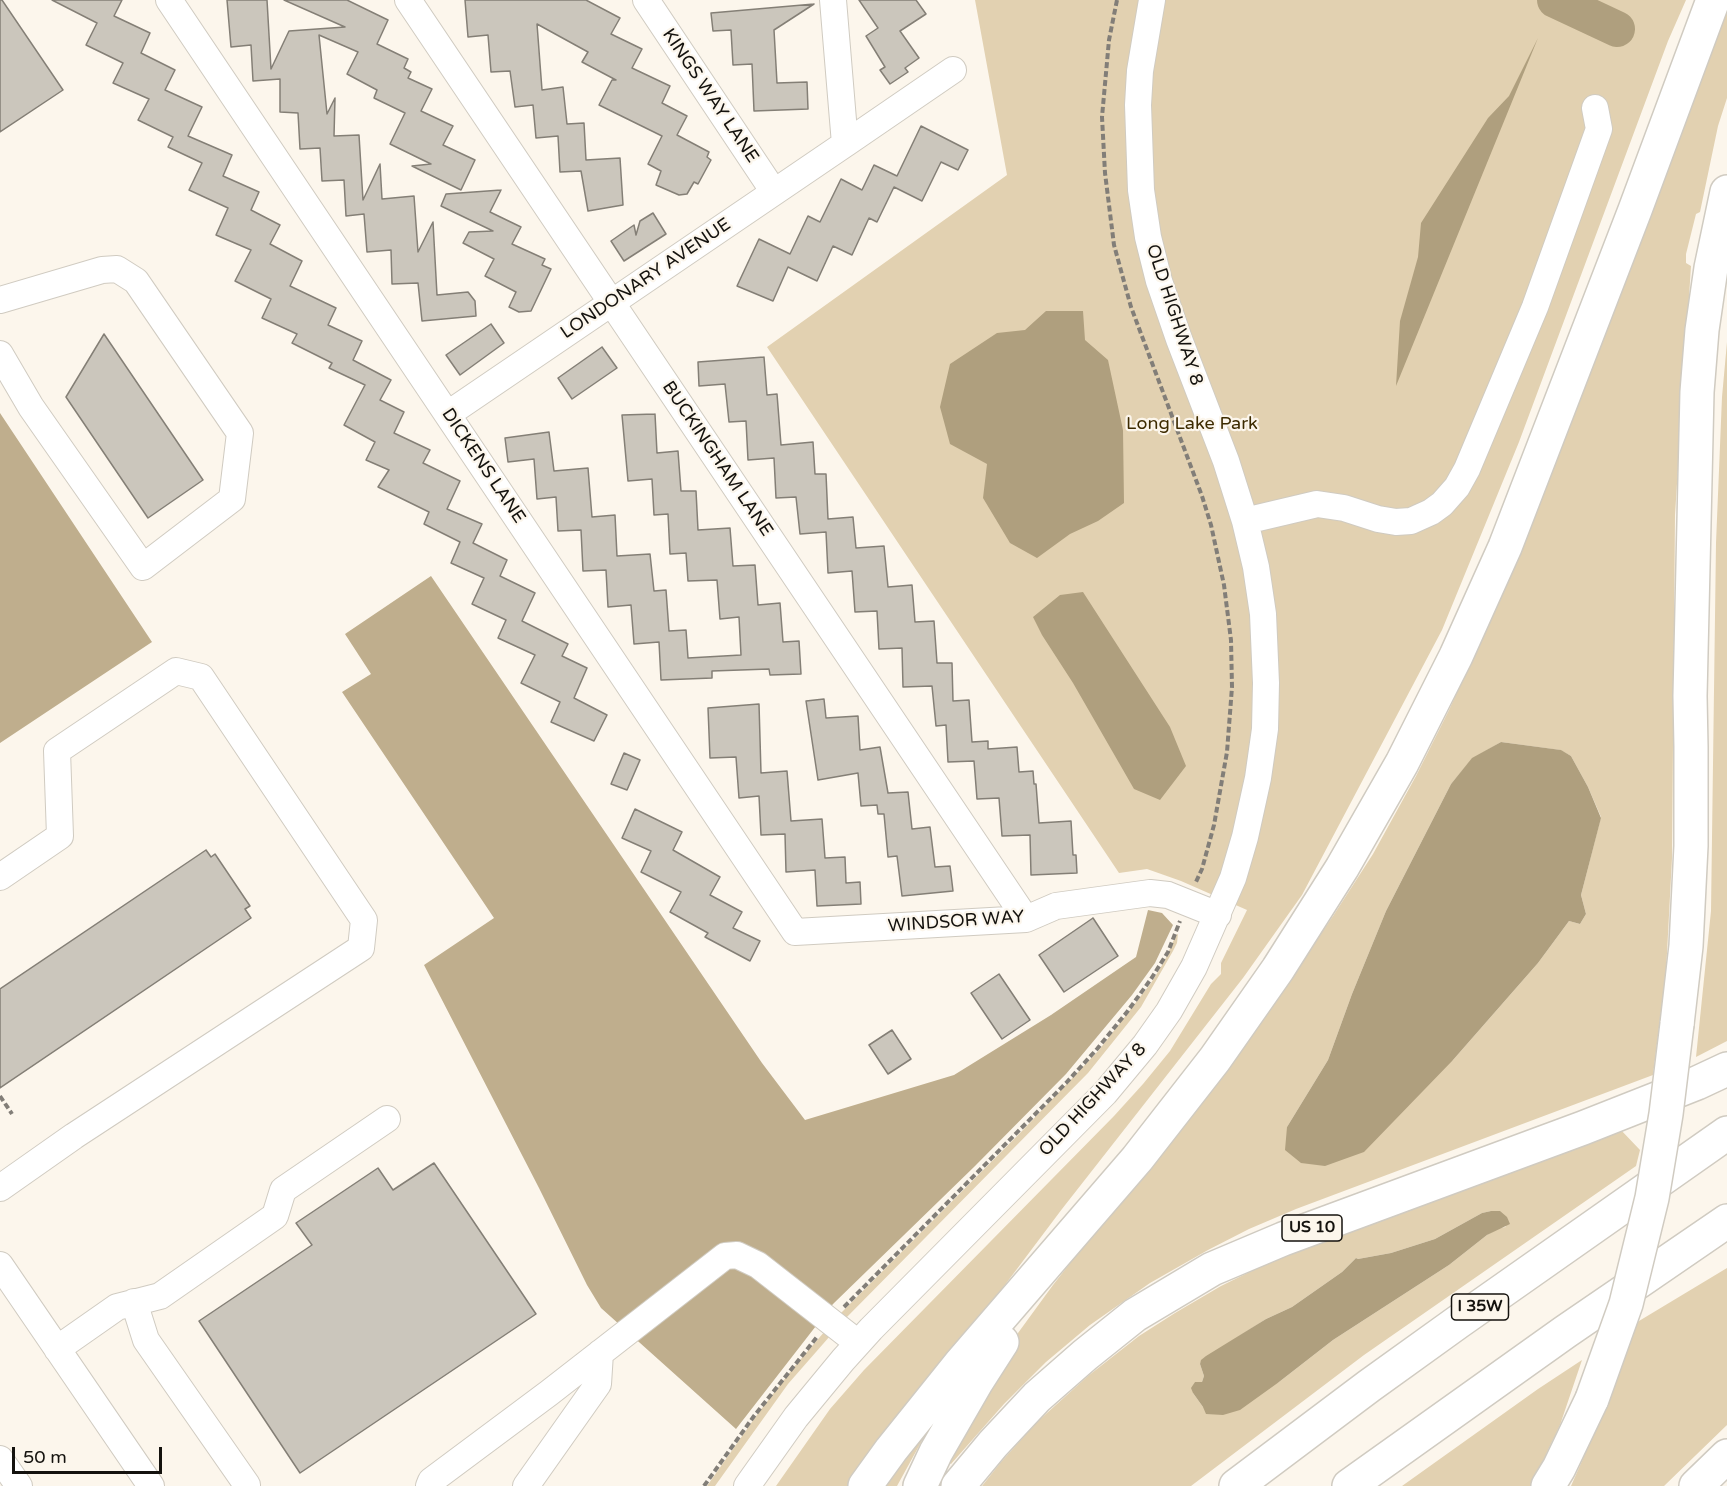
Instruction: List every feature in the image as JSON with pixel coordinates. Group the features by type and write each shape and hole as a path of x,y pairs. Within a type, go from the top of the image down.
{"highway":[{"path":"920,1486 936,1452 976,1381 1021,1311 1055,1262 1215,1059 1278,969 1348,858 1402,763 1441,686 1508,541 1713,0"},
{"path":"1561,1486 1626,1304 1653,1198 1666,1114 1686,946 1691,846 1690,696 1696,392 1711,268 1727,192"},
{"name":"US 10","path":"958,1486 1037,1397 1084,1355 1135,1315 1212,1269 1282,1239 1583,1128 1727,1069"},
{"name":"I 35W","path":"1236,1486 1378,1379 1727,1133"},
{"path":"865,1486 960,1364 1119,1180"},
{"path":"1349,1486 1625,1290 1727,1221"},
{"path":"1625,1290 1727,1243"},
{"path":"1548,1486 1592,1399"},
{"path":"1696,1486 1727,1456"}],"street":[{"name":"DICKENS LANE","path":"169,0 795,932"},
{"name":"BUCKINGHAM LANE","path":"408,0 1026,919"},
{"name":"KINGS WAY LANE","path":"646,0 774,192"},
{"path":"833,0 844,144"},
{"name":"OLD HIGHWAY 8","path":"747,1486 796,1417 858,1343 1105,1093 1145,1046 1178,997 1194,968 1233,878 1245,837 1258,778 1265,729 1263,614 1256,567 1245,521 1226,461 1162,291 1148,237 1141,190 1138,105 1140,71 1152,0"},
{"name":"LONDONARY AVENUE","path":"448,414 953,70"},
{"path":"1245,521 1317,504 1344,508 1378,519 1396,522 1411,521 1442,504 1457,487 1467,469 1539,296 1599,129 1595,108"},
{"path":"0,300 102,270 117,269 136,281 240,433 232,499 143,567 31,407 0,354"},
{"path":"0,877 60,836 57,752 176,671 201,677 364,920 361,948 74,1136 0,1188"},
{"name":"WINDSOR WAY","path":"795,932 1026,919 1056,906 1150,893 1168,895 1218,915"},
{"path":"57,1349 117,1307 160,1296 275,1216 283,1190 387,1119"},
{"path":"429,1486 431,1481 725,1256 737,1256 758,1265 858,1343"},
{"path":"0,1265 151,1486"},
{"path":"135,1302 146,1340 247,1485 245,1486"},
{"path":"526,1486 598,1384 600,1353"},
{"path":"0,1459 19,1486"}],"path":[{"path":"1116,0 1109,40 1102,117 1105,173 1114,245 1131,307 1211,525 1224,585 1231,640 1231,704 1227,752 1214,825 1196,883"},
{"path":"704,1486 775,1388 831,1321 1081,1067 1113,1030 1168,952 1178,926"},
{"path":"0,1096 12,1114"}],"green space":[{"name":"Long Lake Park","path":"975,0 1686,0 1668,41 1519,442 1442,630 1302,895 1243,978 1062,1209 854,1486 776,1486 830,1409 864,1370 1114,1116 1170,1051 1211,984 1221,974 1221,963 1247,910 1147,869 1119,873 767,347 1007,175"},
{"path":"1727,12 1727,98 1718,126 1700,212 1696,214 1686,254 1686,263 1691,266 1675,515 1672,858 1666,972 1653,1075 1296,1209 1208,1250 1150,1283 1090,1325 1046,1362 1004,1404 951,1464 942,1457 1018,1333 1292,976 1373,854 1416,776 1480,641 1649,203 1679,139","holes":["1501,742 1560,750 1571,756 1601,817 1581,895 1586,914 1580,924 1569,921 1538,963 1453,1060 1287,1127 1328,1060 1386,911 1451,784 1472,759"]},
{"path":"1727,342 1727,1041 1696,1057 1711,911 1716,543 1722,397"},
{"path":"1178,934 1173,951 1141,1007 1088,1073 844,1320 788,1384 715,1486 707,1486 759,1412 838,1316 1099,1050 1151,983"},
{"path":"1620,1129 1640,1150 1636,1166 1364,1355 1191,1486 982,1486 1037,1422 1088,1376 1139,1336 1221,1286 1272,1261","holes":["1491,1211 1506,1227 1487,1235 1449,1265 1333,1340 1279,1382 1203,1407 1193,1393 1195,1382 1202,1382 1204,1376 1200,1364 1202,1360 1266,1319 1292,1307 1342,1272 1356,1258 1391,1253 1435,1239 1482,1213"]},
{"path":"1727,1268 1727,1425 1664,1486 1571,1486 1613,1390 1634,1324"},
{"path":"1582,1360 1560,1425 1531,1486 1402,1486 1538,1389"},
{"path":"935,1417 897,1486 878,1486"}],"shaded area":[{"path":"1538,38 1396,386 1400,321 1418,257 1421,223 1488,118 1509,96"},
{"path":"1046,311 1083,311 1085,340 1108,360 1123,430 1124,503 1098,521 1070,534 1037,558 1010,543 983,498 987,464 950,444 940,407 950,364 997,333 1025,330"},
{"path":"0,413 152,642 0,743"},
{"path":"431,576 762,1063 805,1120 954,1075 1051,1015 1136,957 1148,910 1162,913 1173,925 1155,963 1132,995 1066,1074 833,1304 736,1429 601,1308 587,1285 424,965 494,918 342,692 371,674 345,634"},
{"path":"1083,592 1170,727 1186,766 1160,800 1134,789 1033,617 1060,595"},
{"path":"1501,742 1561,750 1571,756 1588,787 1601,818 1581,895 1586,914 1580,924 1569,921 1538,963 1453,1060 1364,1152 1325,1166 1301,1163 1285,1150 1287,1127 1328,1060 1386,911 1451,784 1472,758"},
{"path":"1500,1211 1507,1217 1510,1224 1487,1235 1449,1265 1333,1340 1240,1410 1223,1415 1206,1414 1191,1388 1195,1382 1202,1382 1204,1376 1200,1364 1206,1356 1266,1319 1292,1307 1342,1272 1356,1258 1391,1253 1435,1239 1482,1213"}],"building":[{"path":"0,0 63,90 0,132"},
{"path":"52,0 122,0 114,16 150,33 141,53 175,70 165,90 202,107 188,136 232,155 223,176 259,192 251,210 280,225 270,244 302,261 290,286 336,308 328,325 362,341 353,360 391,380 380,400 404,412 394,433 430,450 423,463 460,481 447,509 482,524 473,543 507,560 500,576 535,593 522,621 568,644 562,656 587,668 574,698 607,715 594,741 551,722 560,702 521,683 535,655 498,638 506,620 472,604 484,578 451,563 460,542 424,524 429,512 378,487 389,470 366,460 375,442 344,425 365,385 329,368 332,363 292,343 297,334 262,318 271,299 235,281 251,250 216,235 228,208 189,190 202,163 168,147 173,137 138,120 149,99 113,83 123,63 86,45 97,23"},
{"path":"227,0 267,0 271,69 289,31 345,27 284,0 347,0 388,20 377,44 408,59 404,68 411,72 408,78 432,89 421,111 453,126 443,145 475,160 461,190 412,166 431,164 390,144 405,113 374,98 377,90 347,74 358,52 319,35 327,114 335,98 334,136 359,135 363,200 380,164 382,199 414,196 418,252 433,222 437,295 468,292 475,301 476,316 422,321 418,283 392,284 391,250 367,252 364,214 346,216 344,180 322,181 320,148 300,149 298,113 280,112 280,79 253,81 251,45 231,47"},
{"path":"465,0 586,0 620,18 611,34 642,49 632,68 670,86 662,103 687,116 677,135 709,152 707,157 711,160 698,184 694,182 687,194 679,195 656,185 661,171 648,164 662,136 599,105 612,80 616,80 582,62 588,52 537,24 542,90 563,87 567,124 584,123 586,160 620,158 623,205 588,211 581,171 560,172 558,136 536,138 533,105 515,107 510,71 491,72 488,35 468,37"},
{"path":"859,0 916,0 926,14 900,31 919,58 905,68 908,72 890,84 880,70 885,67 866,36 878,28"},
{"path":"814,4 774,30 777,83 807,82 808,109 754,111 752,64 733,65 731,30 713,31 711,13"},
{"path":"921,126 968,150 958,170 941,162 922,201 894,187 877,222 869,218 852,255 833,246 817,281 788,267 773,301 737,286 759,239 790,254 808,216 820,222 841,179 862,190 874,165 897,176"},
{"path":"501,190 490,212 521,227 512,244 545,259 542,265 551,269 531,311 519,312 509,307 516,292 485,276 494,259 463,243 469,232 493,231 441,206 446,194"},
{"path":"653,213 666,234 624,261 611,241 634,225 636,235 640,221"},
{"path":"491,324 504,343 460,375 446,355"},
{"path":"104,334 203,480 148,518 66,397"},
{"path":"602,347 617,368 572,399 558,378"},
{"path":"764,357 767,395 777,394 781,445 813,442 815,474 826,474 828,519 853,517 856,548 884,546 888,587 912,585 915,622 934,621 937,663 952,663 953,701 969,700 972,742 988,741 988,749 1017,747 1019,772 1033,771 1039,823 1071,821 1073,855 1076,855 1077,873 1031,875 1030,835 1002,836 999,798 977,799 974,761 948,762 946,725 936,726 932,686 903,687 902,648 879,649 877,611 855,612 852,571 828,573 826,532 800,534 796,497 776,498 774,458 748,460 746,421 729,422 725,384 699,386 698,362"},
{"path":"655,414 657,453 678,451 681,491 696,491 698,530 730,528 733,566 755,565 758,605 780,603 783,642 799,641 801,674 770,675 769,669 712,671 712,678 661,680 659,642 634,644 631,605 608,607 606,570 583,571 581,530 558,531 556,497 537,499 534,459 508,462 505,438 549,432 554,471 588,468 592,517 615,515 617,556 650,554 654,591 666,590 669,631 686,630 688,658 741,655 739,617 720,619 717,580 688,581 686,553 670,554 668,514 654,515 652,479 628,481 622,415"},
{"path":"824,699 826,718 858,716 860,750 880,747 888,793 908,792 912,829 930,827 935,867 950,866 953,891 902,896 897,856 888,857 884,814 878,814 877,805 861,806 858,773 818,780 806,701"},
{"path":"759,704 761,773 787,771 791,821 822,819 825,858 845,857 846,883 860,882 861,904 817,906 815,870 786,872 785,834 761,835 759,796 739,798 736,757 710,758 708,708"},
{"path":"624,753 640,760 627,790 611,784"},
{"path":"635,809 682,832 673,850 720,877 710,895 742,912 733,928 760,941 750,961 705,937 708,933 670,912 681,892 641,872 651,851 622,838"},
{"path":"206,850 211,857 215,854 250,906 245,909 251,918 0,1088 0,989"},
{"path":"1093,918 1118,956 1064,992 1039,955"},
{"path":"999,974 1030,1020 1002,1039 971,993"},
{"path":"892,1030 911,1059 888,1074 869,1045"},
{"path":"434,1163 536,1314 300,1473 199,1321 312,1245 296,1223 378,1168 393,1190"}],"waterway":[{"path":"1555,0 1617,29"}]}
